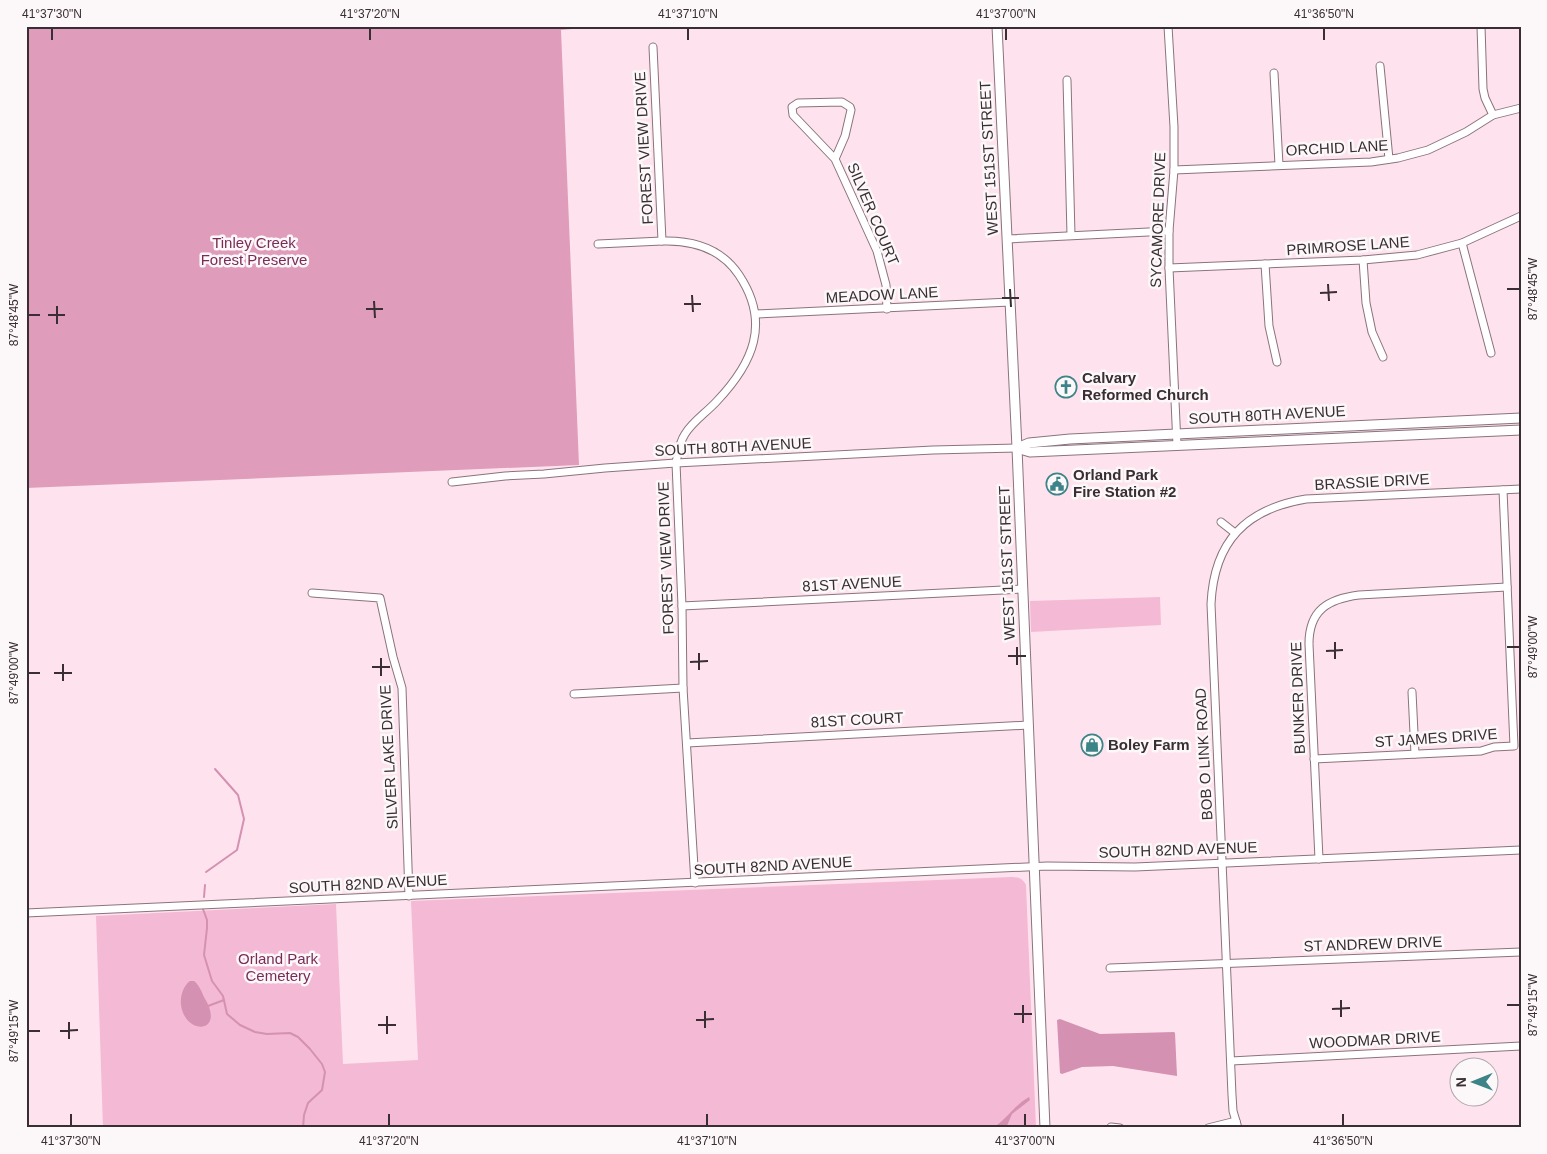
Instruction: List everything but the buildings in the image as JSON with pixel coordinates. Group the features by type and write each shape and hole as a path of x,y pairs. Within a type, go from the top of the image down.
{"street":[{"name":"WEST 151ST STREET","path":"997,26 1017,448 1045,1128"},
{"name":"SYCAMORE DRIVE","path":"1168,26 1174,127 1174,170 1168,268 1177,445"},
{"path":"1481,26 1483,89 1493,115"},
{"name":"FOREST VIEW DRIVE","path":"653,47 662,241 680,241 696,244 706,247 724,258 742,280 756,314 753,343 740,374 715,403 692,424 679,446 676,463 682,606 683,688 695,883"},
{"path":"1380,66 1390,159"},
{"path":"1274,73 1279,165"},
{"path":"1067,80 1071,235"},
{"name":"SILVER COURT","path":"835,159 844,136 851,110 850,106 842,102 798,103 792,107 793,115 835,159 876,251 886,285 887,309"},
{"name":"ORCHID LANE","path":"1174,170 1371,162 1390,159 1413,154 1442,144 1493,115 1521,108"},
{"name":"PRIMROSE LANE","path":"1168,268 1363,260 1417,255 1462,243 1521,216"},
{"path":"1007,238 1169,230"},
{"path":"598,244 662,241"},
{"path":"1462,243 1491,353"},
{"path":"1363,260 1366,303 1372,332 1383,357"},
{"path":"1265,264 1269,326 1277,362"},
{"name":"MEADOW LANE","path":"756,314 1010,302"},
{"name":"SOUTH 80TH AVENUE","path":"1017,448 1044,440 1521,418"},
{"name":"SOUTH 80TH AVENUE","path":"452,482 676,463 934,450 1017,448 1030,452 1521,430"},
{"name":"BRASSIE DRIVE","path":"1235,534 1248,521 1266,510 1286,502 1306,499 1521,489"},
{"name":"ST JAMES DRIVE","path":"1314,759 1481,751 1494,747 1514,746 1503,490"},
{"path":"1221,522 1235,534"},
{"name":"BOB O LINK ROAD","path":"1235,534 1217,565 1212,584 1211,604 1233,1111 1237,1124"},
{"name":"BUNKER DRIVE","path":"1319,859 1309,638 1314,620 1320,610 1330,602 1341,597 1507,587"},
{"name":"81ST AVENUE","path":"682,606 1022,589"},
{"name":"SILVER LAKE DRIVE","path":"312,593 380,598 402,688 409,896"},
{"path":"574,694 683,688"},
{"path":"1412,692 1415,754"},
{"name":"81ST COURT","path":"687,743 1028,725"},
{"name":"SOUTH 82ND AVENUE","path":"26,913 1047,866 1135,867 1521,850"},
{"name":"ST ANDREW DRIVE","path":"1110,968 1521,952"},
{"name":"WOODMAR DRIVE","path":"1231,1061 1521,1046"},
{"path":"1208,1128 1237,1124"},
{"path":"1111,1126 1120,1128"}],"green space":[{"name":"Tinley Creek Forest Preserve","path":"26,26 574,26 572,29 561,30 579,465 26,488"},
{"path":"1160,597 1161,625 1031,632 1030,601"},
{"name":"Orland Park Cemetery","path":"1017,877 1024,881 1026,885 1036,1128 103,1128 96,916 336,904 343,1064 418,1060 411,901"}],"shaded area":[{"path":"190,981 194,981 199,986 210,1009 211,1018 208,1024 203,1026 196,1026 190,1022 184,1015 181,1005 182,992"},
{"path":"1060,1019 1100,1034 1174,1032 1177,1076 1113,1066 1082,1067 1062,1074 1060,1073 1057,1020"},
{"path":"1029,1097 1030,1100 1012,1114 1006,1128 992,1128 1019,1104"}],"waterway":[{"path":"206,872 237,850 244,819 238,795 215,769"},
{"path":"204,897 205,885"},
{"path":"203,909 207,920 204,955 212,981 223,996 227,1014 240,1025 255,1032 267,1034 290,1033 298,1037 322,1064 325,1072 322,1090 308,1103 304,1115 303,1128"},
{"path":"208,1006 224,1000"}],"place":[{"name":"Calvary Reformed Church","path":"1066,387"},
{"name":"Orland Park Fire Station #2","path":"1057,484"},
{"name":"Boley Farm","path":"1092,745"}]}
